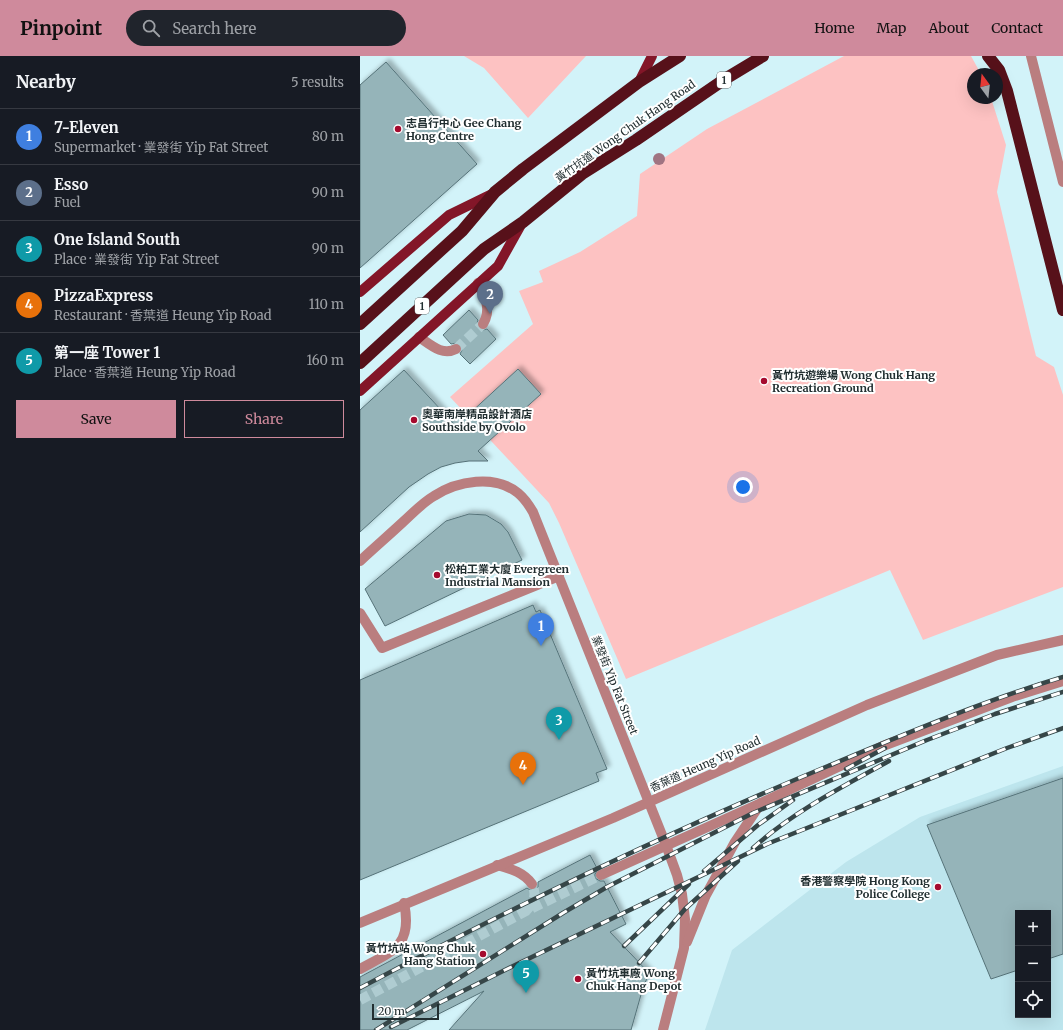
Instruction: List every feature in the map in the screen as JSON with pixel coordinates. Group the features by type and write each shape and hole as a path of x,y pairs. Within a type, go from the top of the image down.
{"highway":[{"path":"360,324 462,231 495,192 639,82 680,56"},
{"name":"黃竹坑道 Wong Chuk Hang Road","path":"523,222 582,174 636,140 725,79 763,56"},
{"path":"988,56 999,70 1007,91 1063,310"},
{"name":"1","path":"360,363 484,249 523,222"}],"main road":[{"path":"639,82 652,56"},
{"path":"360,292 449,215 495,192"},
{"name":"黃竹坑道 Wong Chuk Hang Road","path":"360,391 498,266 523,222"}],"street":[{"path":"1031,56 1063,182"},
{"path":"478,283 488,306 487,316 482,324"},
{"path":"419,337 441,351 446,352 456,349"},
{"name":"業發街 Yip Fat Street","path":"360,561 423,503 448,488 477,482 492,482 517,492 526,501 533,512 678,875 685,919 684,948"},
{"path":"360,613 363,623 382,648 559,576"},
{"name":"香葉道 Heung Yip Road","path":"360,922 649,802 867,705 997,655 1063,640"},
{"path":"601,875 883,746 1012,697 1063,681"},
{"path":"663,1030 684,948 706,895 735,842 761,803"},
{"path":"497,865 516,870 527,878 532,884"},
{"path":"360,969 393,951 400,943 405,934 407,923 404,903"}],"shaded area":[{"path":"464,56 586,56 528,118 484,68"},
{"name":"黃竹坑遊樂場 Wong Chuk Hang Recreation Ground","path":"844,56 971,56 978,68 967,68 967,104 993,104 1006,145 997,192 1030,332 1036,356 1054,367 1063,395 1063,587 923,640 890,570 626,679 549,503 450,397 533,324 519,291 543,282 539,271 580,252 637,216 640,174 707,129"},
{"name":"香港警察學院 Hong Kong Police College","path":"1063,766 1063,1030 705,1030 732,950 846,862 920,817"}],"building":[{"name":"志昌行中心 Gee Chang Hong Centre","path":"386,62 477,164 360,268 360,85"},
{"path":"469,310 478,320 478,328 483,330 487,329 496,339 470,364 460,354 462,350 460,344 451,344 443,335"},
{"path":"518,369 541,394 478,451 488,461 455,463 441,467 428,474 409,487 360,532 360,410 404,370 456,426"},
{"name":"松柏工業大廈 Evergreen Industrial Mansion","path":"469,514 486,515 501,524 508,532 522,560 385,626 365,589 446,521"},
{"path":"533,605 536,612 540,610 607,769 596,773 599,781 360,880 360,680"},
{"path":"1063,778 1063,954 1051,958 1051,910 1015,910 1015,971 991,979 927,825"},
{"name":"黃竹坑站 Wong Chuk Hang Station","path":"590,855 598,870 595,874 595,878 600,881 604,881 626,924 610,932 650,974 644,984 631,1030 449,1030 484,991 407,1030 360,1030 360,977 527,888 530,890 536,889 538,887 538,882"}],"tunnel":[{"path":"456,349 483,324"},
{"path":"360,1000 524,912 601,875"},
{"path":"526,911 534,898 532,884"}],"railway":[{"path":"360,988 475,928 591,871 709,817 944,718 1033,686 1063,677"},
{"path":"376,1030 607,887 753,813 927,740 995,714 1063,692"},
{"path":"391,1027 505,970 767,844 1007,748 1063,728"},
{"path":"846,769 885,748"},
{"path":"753,848 768,835 801,812 836,790 889,761"},
{"path":"704,871 758,825 793,800"},
{"path":"639,963 685,909 738,861"},
{"path":"624,946 689,884"}],"place":[{"name":"志昌行中心 Gee Chang Hong Centre","path":"398,129"},
{"name":"Esso","path":"490,314"},
{"name":"黃竹坑遊樂場 Wong Chuk Hang Recreation Ground","path":"764,381"},
{"name":"奧華南岸精品設計酒店 Southside by Ovolo","path":"414,420"},
{"name":"松柏工業大廈 Evergreen Industrial Mansion","path":"437,575"},
{"name":"7-Eleven","path":"541,646"},
{"name":"One Island South","path":"559,740"},
{"name":"PizzaExpress","path":"523,785"},
{"name":"香港警察學院 Hong Kong Police College","path":"938,887"},
{"name":"黃竹坑站 Wong Chuk Hang Station","path":"483,954"},
{"name":"黃竹坑車廠 Wong Chuk Hang Depot","path":"578,979"},
{"name":"第一座 Tower 1","path":"526,993"}]}
